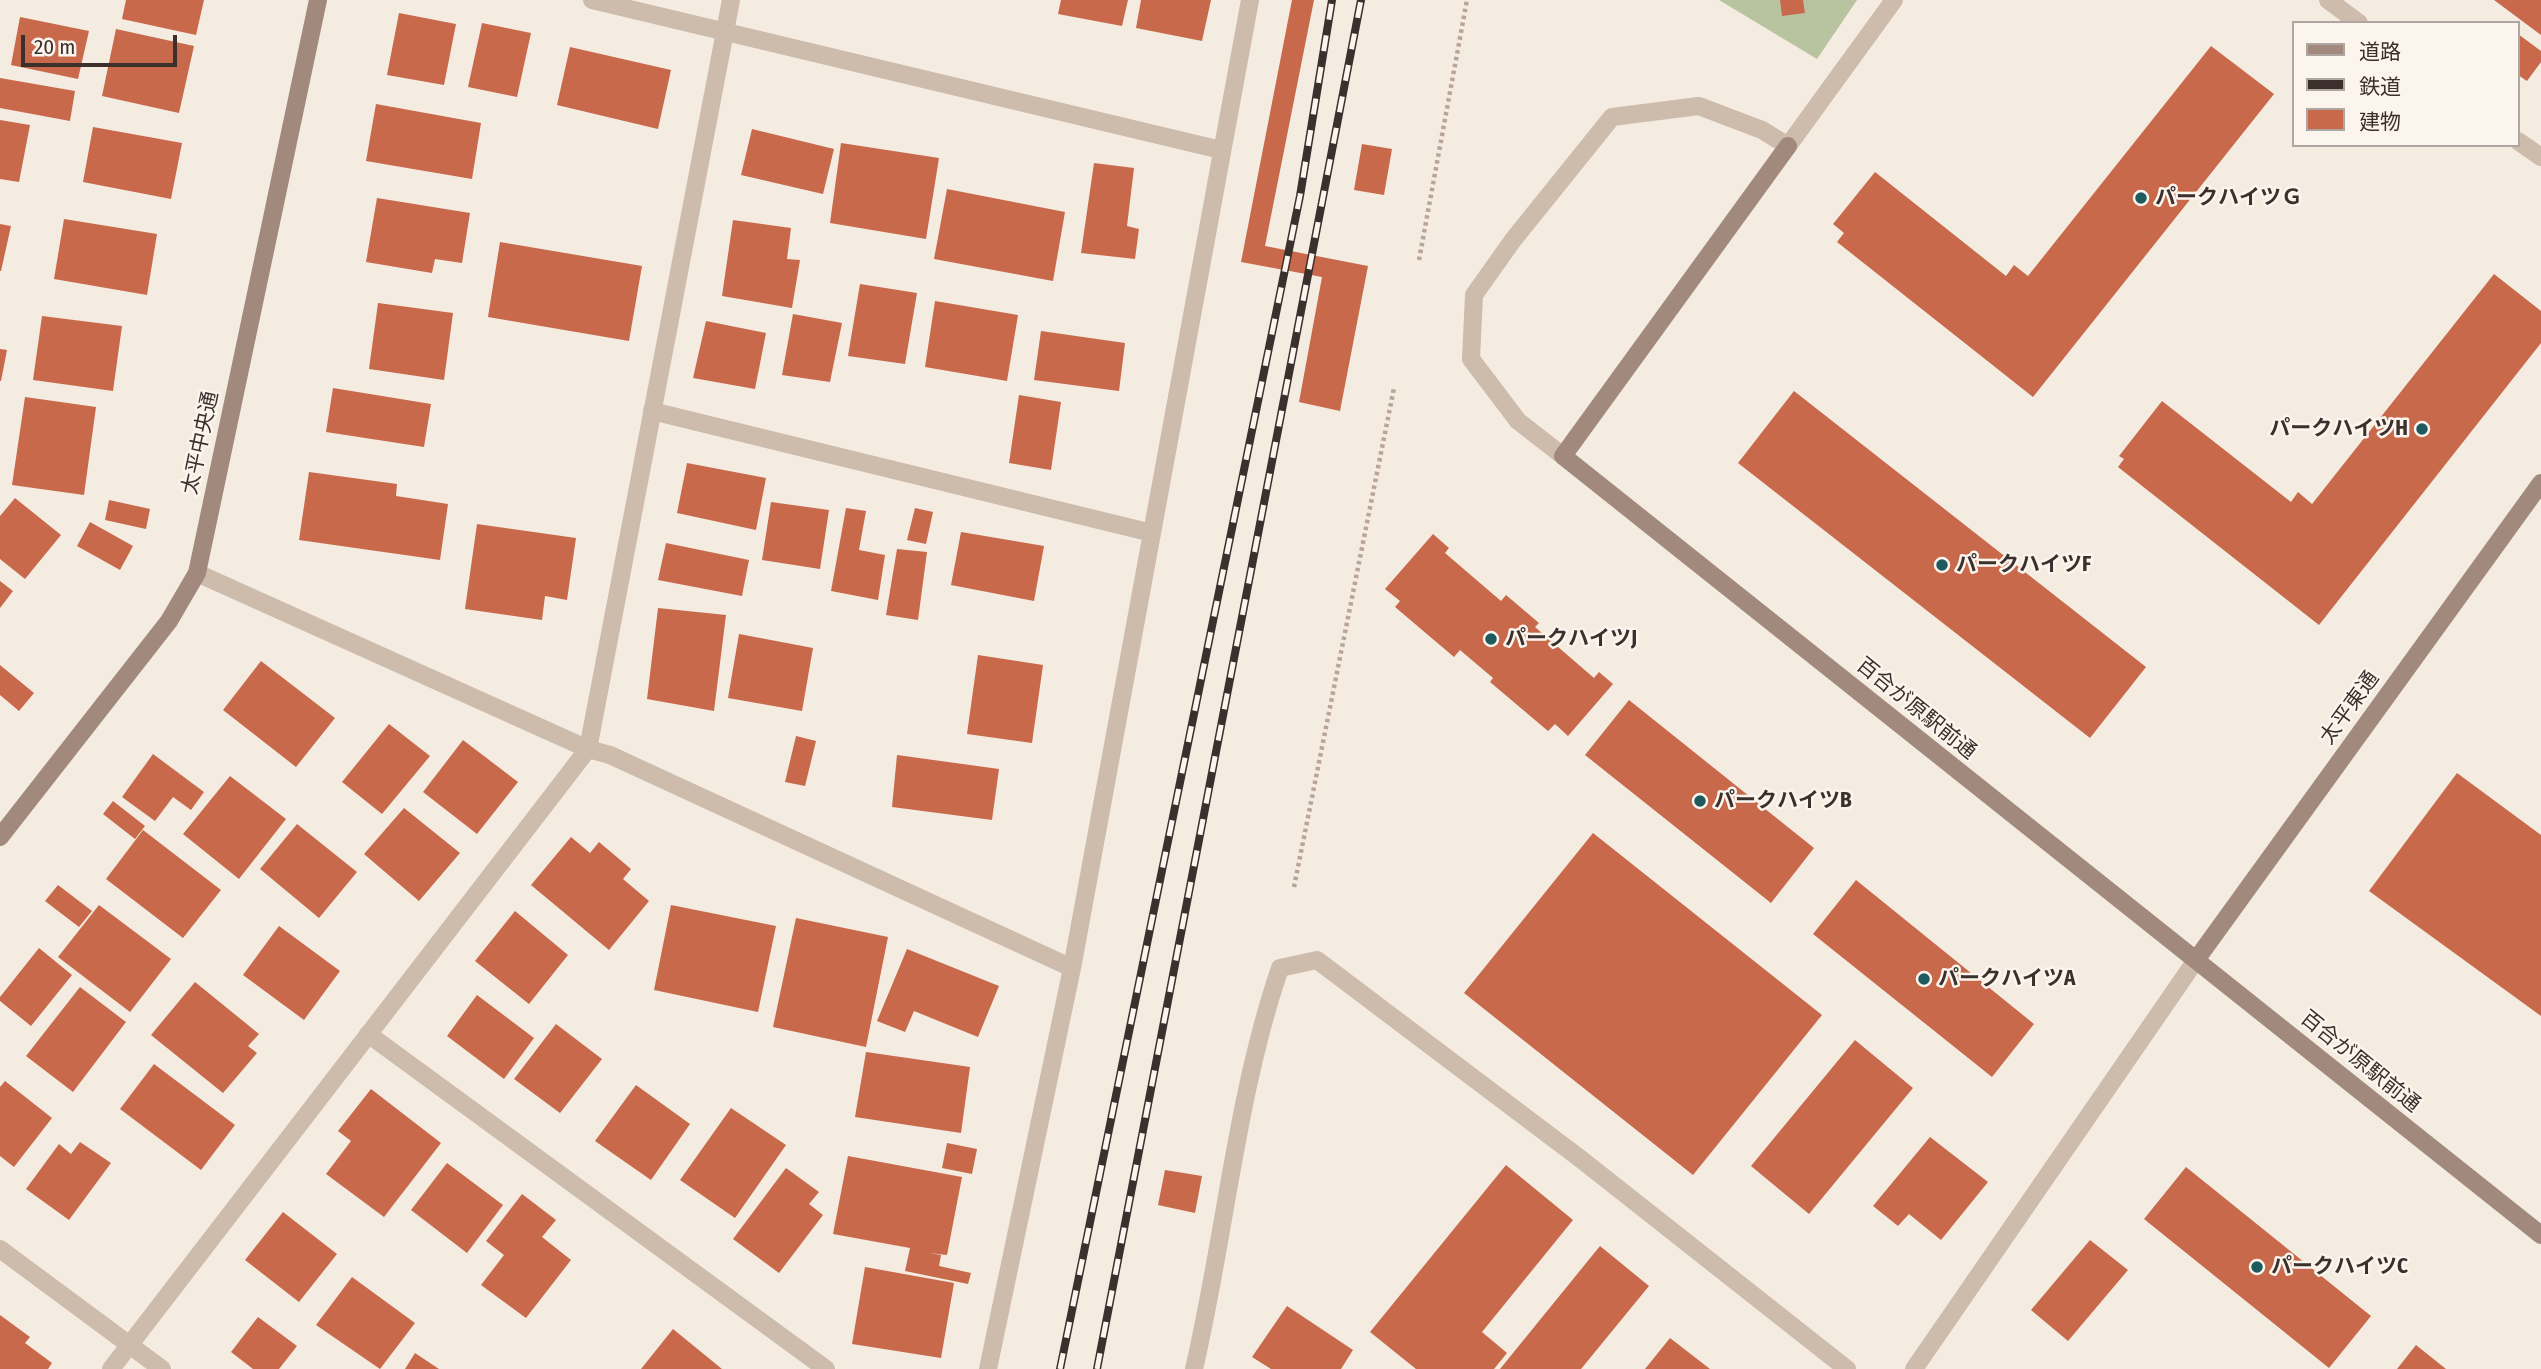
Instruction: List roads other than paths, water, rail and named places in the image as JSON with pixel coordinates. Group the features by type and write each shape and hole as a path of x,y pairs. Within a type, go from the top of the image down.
{"street":[{"name":"太平中央通","path":"0,837 169,621 197,573 318,0"},
{"path":"592,0 1221,150"},
{"path":"111,1369 588,749 731,0"},
{"path":"988,1369 1072,968 1250,0"},
{"path":"1788,146 1762,130 1699,106 1612,117 1513,240 1474,295 1471,359 1518,421 1563,456 1895,0"},
{"path":"2328,0 2356,21"},
{"path":"2520,142 2541,157"},
{"path":"652,411 1152,533"},
{"name":"百合が原駅前通","path":"1563,456 2541,1235"},
{"name":"太平東通","path":"2196,960 2541,483"},
{"path":"197,573 588,749 610,755 1072,968"},
{"path":"1194,1369 1214,1286 1259,1031 1280,968 1317,960 1582,1160 1847,1369"},
{"path":"1914,1369 2196,960"},
{"path":"368,1034 826,1369"},
{"path":"0,1250 162,1369"}],"railway":[{"path":"1060,1369 1300,196 1332,0"},
{"path":"1097,1369 1361,0"}],"place":[{"name":"パークハイツＧ","path":"2141,198"},
{"name":"パークハイツH","path":"2422,429"},
{"name":"パークハイツF","path":"1942,565"},
{"name":"パークハイツJ","path":"1491,639"},
{"name":"パークハイツB","path":"1700,801"},
{"name":"パークハイツA","path":"1924,979"},
{"name":"パークハイツC","path":"2257,1267"}]}
